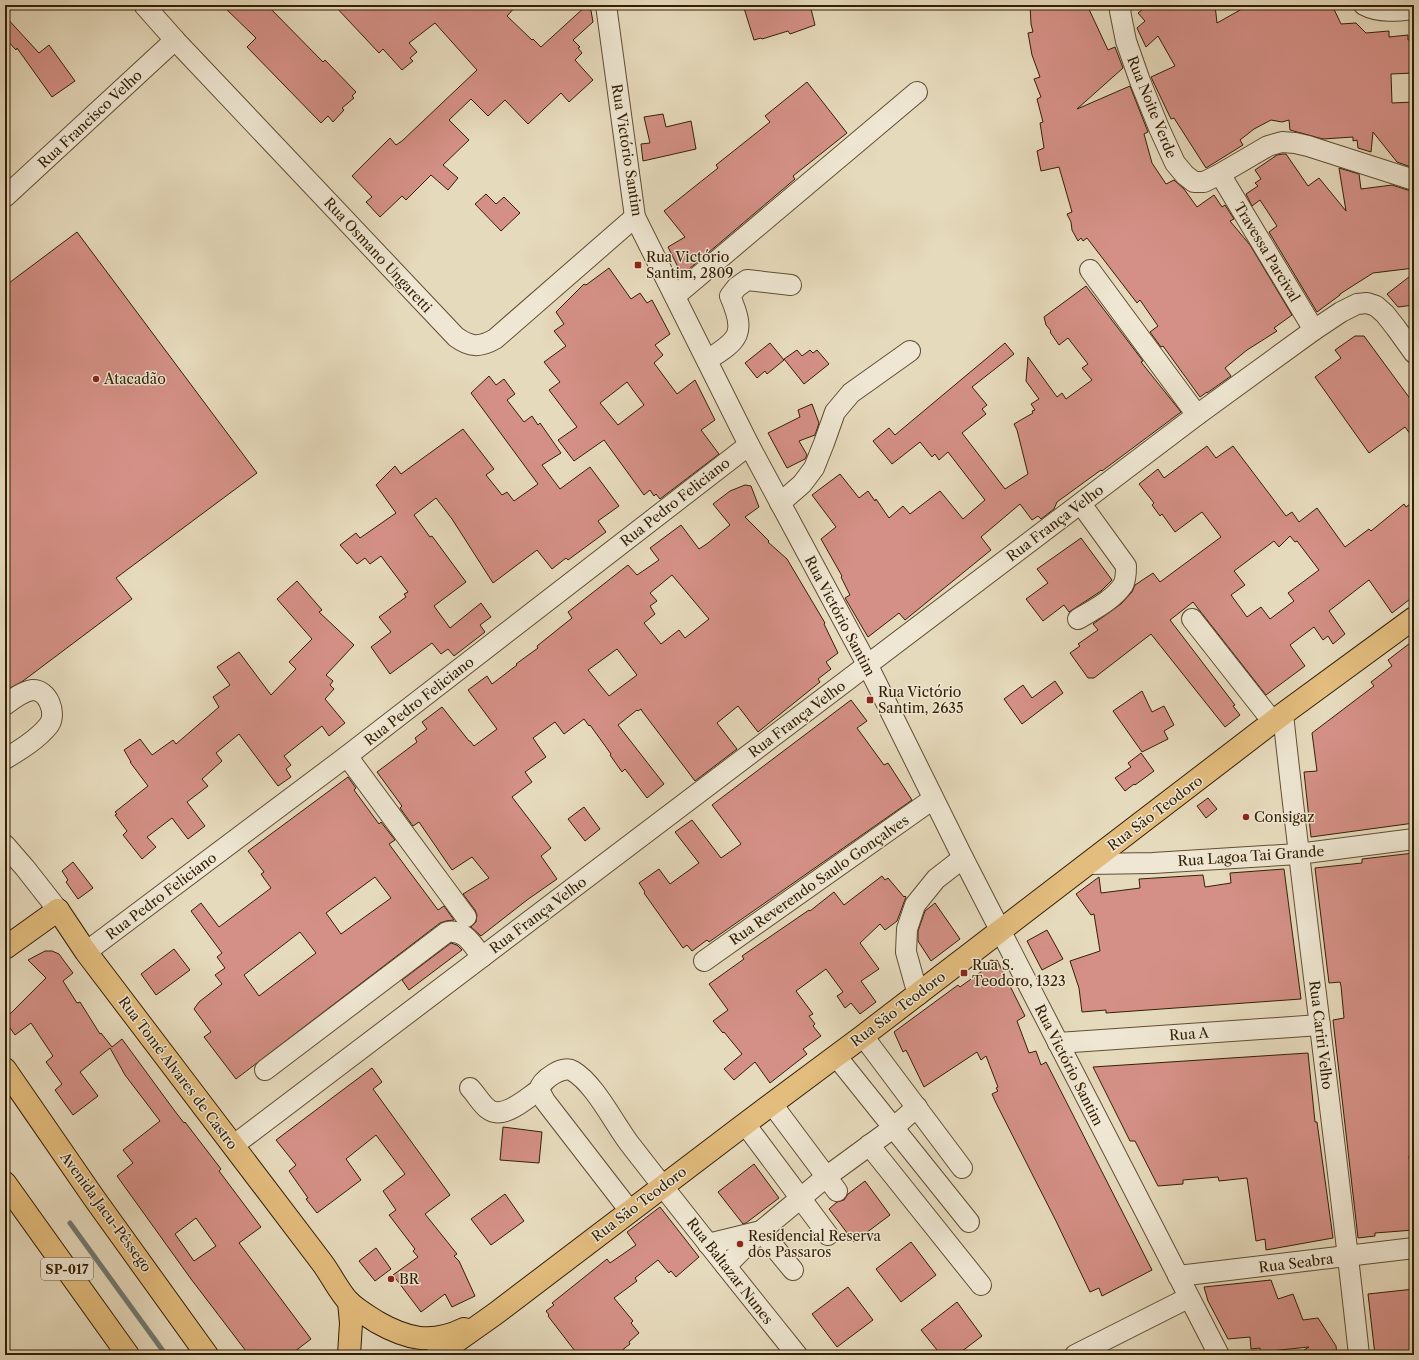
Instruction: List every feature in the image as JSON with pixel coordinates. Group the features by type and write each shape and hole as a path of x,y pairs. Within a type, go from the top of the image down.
{"main road":[{"name":"Rua São Teodoro","path":"437,1355 495,1314 918,995 1278,718 1414,618"},
{"name":"Rua Tomé Alvares de Castro","path":"58,910 86,952 324,1264 349,1302 369,1317 393,1331 411,1337 433,1338 454,1334 495,1314"},
{"path":"5,948 58,910"},
{"name":"Avenida Jacu-Pêssego","path":"5,1069 94,1198 207,1355"},
{"name":"SP-017","path":"5,1183 128,1355"},
{"name":"Rua Tomé Alvares de Castro","path":"349,1302 351,1323 349,1355"}],"street":[{"name":"Rua Osmano Ungaretti","path":"144,5 175,40 456,337 465,343 485,345 495,339 635,217"},
{"name":"Rua Victório Santim","path":"606,5 635,217 749,445 868,666 933,799 1218,1355"},
{"name":"Rua Noite Verde","path":"1122,5 1120,11 1126,41 1159,128 1175,163 1184,175 1194,182 1204,182 1268,146 1282,142 1308,146 1414,180"},
{"path":"1364,5 1370,8 1390,11 1414,9"},
{"name":"Rua Francisco Velho","path":"5,197 175,40"},
{"path":"675,296 917,92"},
{"name":"Travessa Parcival","path":"1220,174 1314,330"},
{"path":"1090,270 1197,415"},
{"path":"706,360 726,348 739,330 739,318 730,296 737,287 747,280 791,285"},
{"name":"Rua França Velho","path":"234,1145 868,666 1197,415 1314,330 1341,312 1357,304 1367,303 1376,306 1385,314 1414,354"},
{"path":"780,502 802,484 814,468 835,412 851,393 910,351"},
{"name":"Rua Pedro Feliciano","path":"86,952 347,756 749,445"},
{"path":"1078,619 1108,600 1123,585 1126,566 1081,504"},
{"path":"1192,619 1278,718"},
{"path":"5,705 22,693 33,690 39,691 44,694 51,706 52,714 50,724 39,736 5,759"},
{"name":"Rua Cariri Velho","path":"1278,718 1298,854 1320,1025 1359,1355"},
{"path":"347,756 466,917"},
{"name":"Rua Reverendo Saulo Gonçalves","path":"704,961 933,799"},
{"name":"Rua Lagoa Tai Grande","path":"1088,864 1153,863 1298,854 1414,839"},
{"name":"Rua Tomé Alvares de Castro","path":"5,845 58,910"},
{"path":"918,995 906,952 907,930 915,905 936,879 963,858"},
{"path":"265,1070 447,932 454,931 464,934 482,957"},
{"name":"Rua A","path":"1058,1043 1320,1025"},
{"path":"863,1036 962,1168"},
{"path":"836,1056 969,1222"},
{"name":"Rua Baltazar Nunes","path":"470,1088 488,1109 495,1113 506,1112 539,1090 541,1085 547,1079 559,1072 571,1070 581,1076 663,1186 797,1355"},
{"path":"539,1090 545,1101 630,1211"},
{"path":"772,1104 832,1184"},
{"path":"726,1266 761,1231 801,1199 832,1184 868,1144 893,1128 917,1107"},
{"path":"745,1124 828,1235"},
{"path":"868,1144 981,1286"},
{"path":"708,1244 761,1231"},
{"path":"761,1231 793,1270"},
{"name":"Rua Seabra","path":"1178,1276 1414,1248"},
{"path":"1075,1355 1188,1298"}],"building":[{"path":"222,5 267,5 323,62 325,60 356,92 352,96 354,98 342,108 344,110 333,122 328,116 321,123 247,47 256,38"},
{"path":"334,5 517,5 507,16 541,47 587,5 590,5 593,22 573,40 580,47 578,48 582,53 575,60 593,80 569,102 561,93 528,124 505,100 488,116 471,99 449,120 469,140 443,165 458,178 448,190 431,175 406,200 402,196 380,217 366,202 372,197 352,176 390,138 396,145 402,141 477,70 435,23 409,43 417,52 410,58 413,61 402,70 383,49 379,53"},
{"path":"743,5 810,5 815,25 790,34 788,31 754,40"},
{"path":"1030,5 1087,5 1108,50 1115,47 1123,68 1077,109 1130,86 1148,132 1144,134 1152,163 1166,184 1174,180 1184,189 1197,207 1214,195 1222,207 1225,205 1234,219 1230,221 1250,245 1292,315 1274,328 1277,331 1247,350 1225,368 1231,376 1200,397 1163,346 1161,347 1150,332 1158,326 1140,300 1137,303 1087,238 1083,241 1081,238 1078,241 1072,230 1071,222 1067,214 1072,212 1059,167 1041,171 1037,151 1044,148 1040,123 1043,122 1037,99 1041,97 1034,79 1040,77 1032,55 1028,33 1033,32"},
{"path":"1148,5 1215,5 1217,23 1249,5 1332,5 1341,24 1356,23 1366,33 1389,31 1389,37 1408,35 1408,40 1414,39 1414,73 1391,74 1392,103 1414,102 1414,161 1411,161 1411,167 1397,162 1373,132 1371,152 1358,148 1357,140 1353,141 1353,137 1323,139 1290,130 1289,120 1282,122 1271,120 1254,129 1240,140 1243,145 1206,168 1174,118 1171,119 1151,77 1175,66 1158,36 1146,47 1137,28 1145,21 1138,13"},
{"path":"5,16 39,53 49,45 75,81 52,97 17,48 16,50 5,38"},
{"path":"807,82 847,133 793,176 795,179 682,275 668,247 685,237 664,211 718,168 716,165 770,122 765,116"},
{"path":"663,114 666,127 691,121 696,149 643,161 641,144 650,143 644,117"},
{"path":"1286,154 1308,186 1319,178 1346,211 1339,168 1359,174 1361,189 1392,185 1414,192 1414,268 1373,273 1340,294 1317,312 1269,232 1277,226 1260,200 1252,206 1246,194 1258,186 1255,183 1261,179 1255,170 1277,155"},
{"path":"486,194 496,204 504,197 520,213 501,231 475,204"},
{"name":"Atacadão","path":"77,232 257,473 116,578 132,599 23,681 5,691 5,286"},
{"path":"609,268 631,299 640,293 647,303 652,300 670,334 655,345 663,355 654,363 677,394 695,380 715,420 701,430 719,454 660,499 656,494 654,496 650,490 644,495 604,440 574,461 558,440 577,427 549,390 560,382 544,362 566,346 554,331 564,324 556,312 584,284 586,285","holes":["627,382 644,405 618,425 600,403"]},
{"path":"1414,273 1414,305 1398,307 1387,294"},
{"path":"1086,286 1143,361 1141,362 1181,412 1102,471 1101,470 1057,502 1054,509 1041,519 1038,516 1032,520 1020,504 981,537 991,550 905,620 899,613 868,637 845,598 850,595 841,577 842,576 821,539 836,527 812,495 840,474 859,498 868,491 875,501 876,499 889,518 903,506 910,514 940,491 963,519 985,500 948,452 939,460 935,454 932,457 920,442 892,464 873,441 889,428 895,435 1005,343 1014,354 972,387 987,405 982,409 986,414 962,433 1005,489 1028,474 1017,430 1014,424 1033,413 1032,411 1035,410 1031,404 1039,399 1026,381 1028,357 1057,397 1062,393 1066,399 1092,380 1082,368 1088,364 1068,338 1059,345 1046,325 1044,317"},
{"path":"1355,336 1364,336 1414,404 1414,439 1405,427 1369,453 1315,377 1341,358 1335,350"},
{"path":"770,343 784,360 767,374 765,371 757,378 745,363"},
{"path":"797,350 802,356 810,350 813,353 817,350 829,364 804,384 784,359"},
{"path":"489,376 496,385 504,379 515,394 507,400 524,422 532,416 538,425 540,423 561,453 542,465 560,489 590,467 619,506 598,521 606,532 568,560 566,558 552,569 537,550 493,583 452,519 436,498 414,515 430,537 432,536 466,582 434,606 450,628 481,603 491,617 480,625 485,632 454,656 448,649 441,654 432,643 390,674 371,647 391,632 379,617 406,597 404,594 408,592 381,556 370,564 365,558 357,564 340,545 356,533 360,538 396,513 376,485 395,466 401,474 463,429 494,469 486,475 502,495 507,492 514,501 538,484 471,393"},
{"path":"812,404 819,423 815,435 799,441 807,455 805,459 787,468 768,433 800,417 798,410"},
{"path":"1207,446 1216,458 1233,446 1286,516 1292,512 1299,522 1317,508 1345,547 1369,529 1371,531 1404,504 1406,507 1414,501 1414,596 1392,613 1369,580 1329,611 1345,634 1333,644 1328,636 1323,640 1314,627 1290,645 1305,666 1266,695 1193,602 1170,620 1235,705 1233,706 1240,715 1225,727 1151,634 1094,678 1088,678 1070,653 1080,646 1078,644 1098,630 1093,624 1121,604 1132,592 1135,585 1153,573 1160,582 1221,537 1202,512 1175,532 1162,514 1160,516 1152,505 1154,503 1139,484 1158,469 1164,478","holes":["1290,536 1295,542 1297,541 1319,570 1288,593 1294,601 1270,619 1261,607 1247,617 1231,595 1245,585 1234,571 1274,541 1279,547"]},
{"path":"745,485 751,486 759,507 745,517 769,541 768,542 787,559 825,623 824,624 838,653 826,662 831,669 818,679 820,682 758,732 738,706 717,723 737,749 695,781 641,709 638,711 637,710 618,725 664,784 647,798 625,769 622,772 610,755 611,754 584,719 564,734 555,722 533,738 546,757 525,772 532,782 512,797 551,848 541,856 557,879 481,936 471,927 476,922 477,915 463,894 489,878 472,857 452,870 419,822 413,826 400,808 402,806 377,772 417,742 415,738 427,729 422,722 442,707 474,746 497,729 468,690 487,676 492,684 517,665 516,664 538,648 537,646 572,618 568,612 628,565 637,575 659,560 650,548 681,525 699,549 708,543 730,525 713,504 730,491","holes":["672,575 709,619 685,638 679,630 661,644 644,623 655,614 650,606 657,601 650,593","617,649 637,675 609,696 588,670"]},
{"path":"1081,538 1112,580 1101,591 1069,612 1064,605 1043,621 1026,599 1048,583 1037,569"},
{"path":"297,581 322,610 319,612 354,645 326,675 333,681 330,685 334,689 325,699 345,723 329,736 322,726 284,756 291,765 286,769 291,777 278,786 239,734 216,753 222,761 202,779 208,786 187,802 205,826 188,839 172,818 147,837 156,847 142,859 123,835 127,831 115,815 117,814 115,812 148,786 130,762 124,750 140,739 152,755 173,740 176,744 219,707 213,697 230,685 217,667 239,652 271,695 296,669 289,662 312,639 277,599"},
{"path":"1414,640 1414,823 1311,837 1304,772 1317,771 1312,733 1374,686 1371,682 1392,666 1388,660"},
{"path":"1055,681 1063,693 1022,724 1004,699 1023,685 1032,698"},
{"path":"1142,691 1152,712 1164,706 1174,725 1164,731 1168,739 1142,752 1113,711"},
{"path":"851,700 867,721 857,728 884,765 888,763 912,800 709,942 707,940 692,951 687,945 683,948 644,893 645,892 639,883 659,869 670,884 699,863 675,832 692,820 721,858 741,844 712,805"},
{"path":"1141,753 1154,771 1125,791 1115,778 1131,767 1128,763"},
{"path":"348,777 356,788 354,790 379,824 381,822 395,840 389,844 400,859 438,910 444,906 454,920 440,923 236,1079 204,1037 211,1032 194,1009 199,1002 222,984 215,975 225,968 217,957 222,953 191,911 201,903 219,927 271,888 261,874 264,872 248,851","holes":["375,877 391,898 341,934 326,913","300,932 316,953 259,996 244,975"]},
{"path":"1208,798 1217,809 1206,818 1197,806"},
{"path":"584,807 600,829 585,841 568,819"},
{"path":"1414,853 1414,1156 1409,1156 1414,1200 1414,1230 1375,1233 1375,1236 1358,1238 1333,1020 1344,1018 1341,986 1340,982 1329,983 1315,868 1362,863 1362,859"},
{"path":"73,862 93,888 78,899 66,882 68,880 62,871"},
{"path":"1284,869 1301,999 1106,1013 1106,1010 1082,1012 1079,988 1070,961 1100,951 1094,914 1091,915 1076,894 1099,877 1101,893 1140,888 1139,879 1203,875 1205,887 1231,883 1230,873"},
{"path":"882,876 885,880 888,878 904,897 906,897 897,921 885,930 880,924 860,943 879,969 861,981 876,1002 860,1014 851,1003 845,1008 837,996 843,992 826,969 796,991 813,1014 809,1016 815,1024 813,1026 821,1036 803,1049 807,1054 770,1083 755,1062 734,1080 724,1069 742,1054 713,1021 728,1010 709,984 744,959 742,956 809,910 810,911 834,892 844,905"},
{"path":"935,903 960,939 931,961 918,941 918,931 925,911"},
{"path":"1047,930 1063,959 1042,970 1027,941"},
{"path":"451,943 457,945 462,950 409,990 402,980"},
{"path":"174,949 190,970 156,995 141,974"},
{"path":"45,951 52,951 59,954 73,973 63,981 77,1003 80,1002 100,1034 101,1033 112,1047 122,1039 174,1110 221,1169 219,1171 261,1227 239,1243 311,1339 290,1355 249,1355 191,1279 117,1176 133,1163 123,1150 160,1121 125,1075 110,1048 80,1072 98,1096 73,1115 55,1090 62,1084 46,1062 53,1056 31,1023 15,1035 5,1021 5,1019 46,978 28,960","holes":["196,1218 216,1246 194,1261 175,1234"]},
{"path":"991,960 997,960 1025,1016 1017,1021 1029,1053 1036,1051 1041,1065 1046,1062 1152,1270 1102,1296 1099,1288 1090,1292 996,1103 992,1094 998,1091 996,1088 998,1087 986,1056 981,1060 977,1052 924,1087 906,1050 903,1052 894,1032 958,985 960,987 985,969 983,966"},
{"path":"1308,1053 1315,1122 1317,1122 1333,1238 1266,1250 1265,1239 1256,1241 1247,1178 1219,1181 1218,1177 1183,1180 1183,1184 1158,1186 1135,1141 1130,1141 1093,1067"},
{"path":"372,1068 382,1082 373,1089 450,1195 425,1214 457,1254 454,1256 459,1261 475,1296 452,1307 445,1294 421,1312 393,1275 418,1257 413,1251 415,1249 389,1215 396,1210 383,1191 405,1174 376,1135 346,1159 361,1180 317,1213 306,1199 308,1198 289,1171 296,1165 276,1140"},
{"path":"503,1127 542,1132 539,1163 500,1160"},
{"path":"754,1164 779,1198 743,1224 718,1192"},
{"path":"865,1181 890,1215 854,1242 829,1209 837,1202 844,1200 848,1194"},
{"path":"505,1194 524,1221 491,1245 471,1219"},
{"path":"660,1207 699,1257 676,1277 671,1271 669,1273 658,1260 635,1278 637,1281 614,1298 633,1321 631,1323 639,1333 629,1342 630,1344 616,1355 578,1355 548,1316 549,1315 546,1311 554,1305 552,1303 607,1259 610,1263 636,1245 627,1232"},
{"path":"911,1242 936,1275 901,1302 876,1269"},
{"path":"376,1248 391,1269 375,1281 359,1261"},
{"path":"1271,1280 1278,1299 1293,1294 1303,1320 1318,1318 1336,1346 1337,1355 1296,1355 1309,1347 1260,1352 1260,1348 1251,1349 1250,1337 1228,1339 1208,1301 1204,1287"},
{"path":"848,1287 873,1320 837,1347 812,1314"},
{"path":"1414,1289 1414,1355 1375,1355 1368,1294"},
{"path":"957,1302 982,1336 957,1355 941,1355 921,1330"}],"waterway":[{"path":"70,1223 166,1355"}],"place":[{"name":"Rua Victório Santim, 2809","path":"638,265"},
{"name":"Atacadão","path":"96,379"},
{"name":"Rua Victório Santim, 2635","path":"870,700"},
{"name":"Consigaz","path":"1246,817"},
{"name":"Rua S. Teodoro, 1323","path":"964,973"},
{"name":"Residencial Reserva dos Passaros","path":"740,1244"},
{"name":"BR","path":"391,1279"}]}
